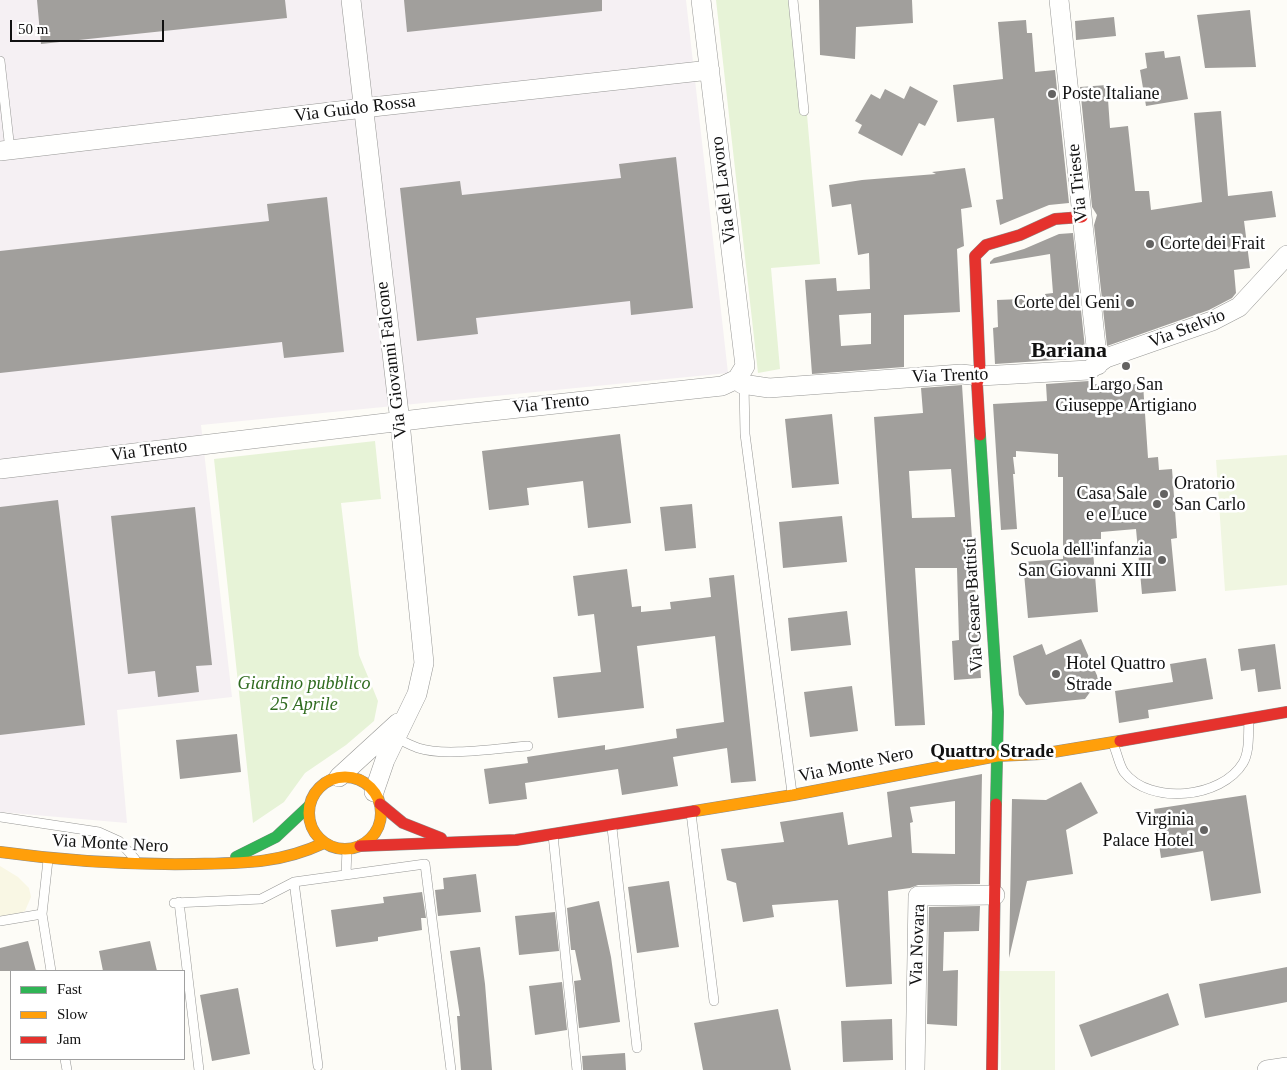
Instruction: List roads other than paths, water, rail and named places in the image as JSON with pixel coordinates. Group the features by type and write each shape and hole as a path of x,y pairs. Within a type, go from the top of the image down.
{"street":[{"name":"Via Giovanni Falcone","path":"351,0 400,422 424,663 419,687 385,760 377,798"},
{"name":"Via del Lavoro","path":"701,0 745,366 741,382"},
{"name":"Via Trieste","path":"1059,0 1098,365"},
{"name":"Via Guido Rossa","path":"5,151 363,108 710,70"},
{"name":"Via Cesare Battisti","path":"992,1070 998,712 977,383 980,376 974,263 977,251 986,244 1020,235 1055,218 1082,216"},
{"name":"Via Stelvio","path":"1098,365 1106,358 1212,322 1229,313 1239,307 1287,255"},
{"name":"Via Trento","path":"0,469 722,386 741,382 769,388 962,374 980,376 1089,370 1098,365"},
{"name":"Via Monte Nero","path":"360,846 496,842 553,835 793,795 997,756 1041,754 1287,712"},
{"name":"Via Giovanni Falcone","path":"339,777 405,717"},
{"path":"339,777 359,780 377,798 381,816 378,828 371,838 360,846 347,849 335,848 324,843 311,827 309,806 312,796 319,787 339,777"},
{"name":"Via Monte Nero","path":"377,798 403,823 432,836 461,842"},
{"name":"Via Monte Nero","path":"219,864 264,846 277,838 309,806"},
{"name":"Via Monte Nero","path":"0,852 48,860 140,865 247,865 269,862 306,852 324,843"},
{"name":"Via Novara","path":"915,1070 918,896 995,895"},
{"path":"1267,1070 1287,1067"}],"lane":[{"path":"793,0 804,111"},
{"path":"0,61 5,151"},
{"path":"741,382 745,434 793,795"},
{"path":"1112,741 1124,772 1139,784 1157,792 1185,795 1204,791 1220,783 1243,762 1247,748 1249,718"},
{"path":"396,738 419,748 435,751 528,746"},
{"path":"691,813 714,1001"},
{"path":"0,817 99,832 119,841 140,865"},
{"path":"612,825 637,1048"},
{"path":"553,835 577,1070"},
{"path":"346,874 347,849"},
{"path":"48,860 42,914 51,970"},
{"path":"199,1070 176,902 261,899 294,882 425,864 451,1070"},
{"path":"294,882 318,1066"},
{"path":"0,921 42,914"}],"place":[{"name":"Poste Italiane","path":"1052,94"},
{"name":"Corte dei Frait","path":"1150,244"},
{"name":"Corte del Geni","path":"1130,303"},
{"name":"Largo San Giuseppe Artigiano","path":"1126,366"},
{"name":"Oratorio San Carlo","path":"1164,494"},
{"name":"Casa Sale e e Luce","path":"1157,504"},
{"name":"Scuola dell'infanzia San Giovanni XIII","path":"1162,560"},
{"name":"Hotel Quattro Strade","path":"1056,674"},
{"name":"Virginia Palace Hotel","path":"1204,830"}],"district":[{"name":"Bariana","path":"1069,351"},
{"name":"Quattro Strade","path":"992,752"}],"park label":[{"name":"Giardino pubblico 25 Aprile","path":"304,694"}]}
